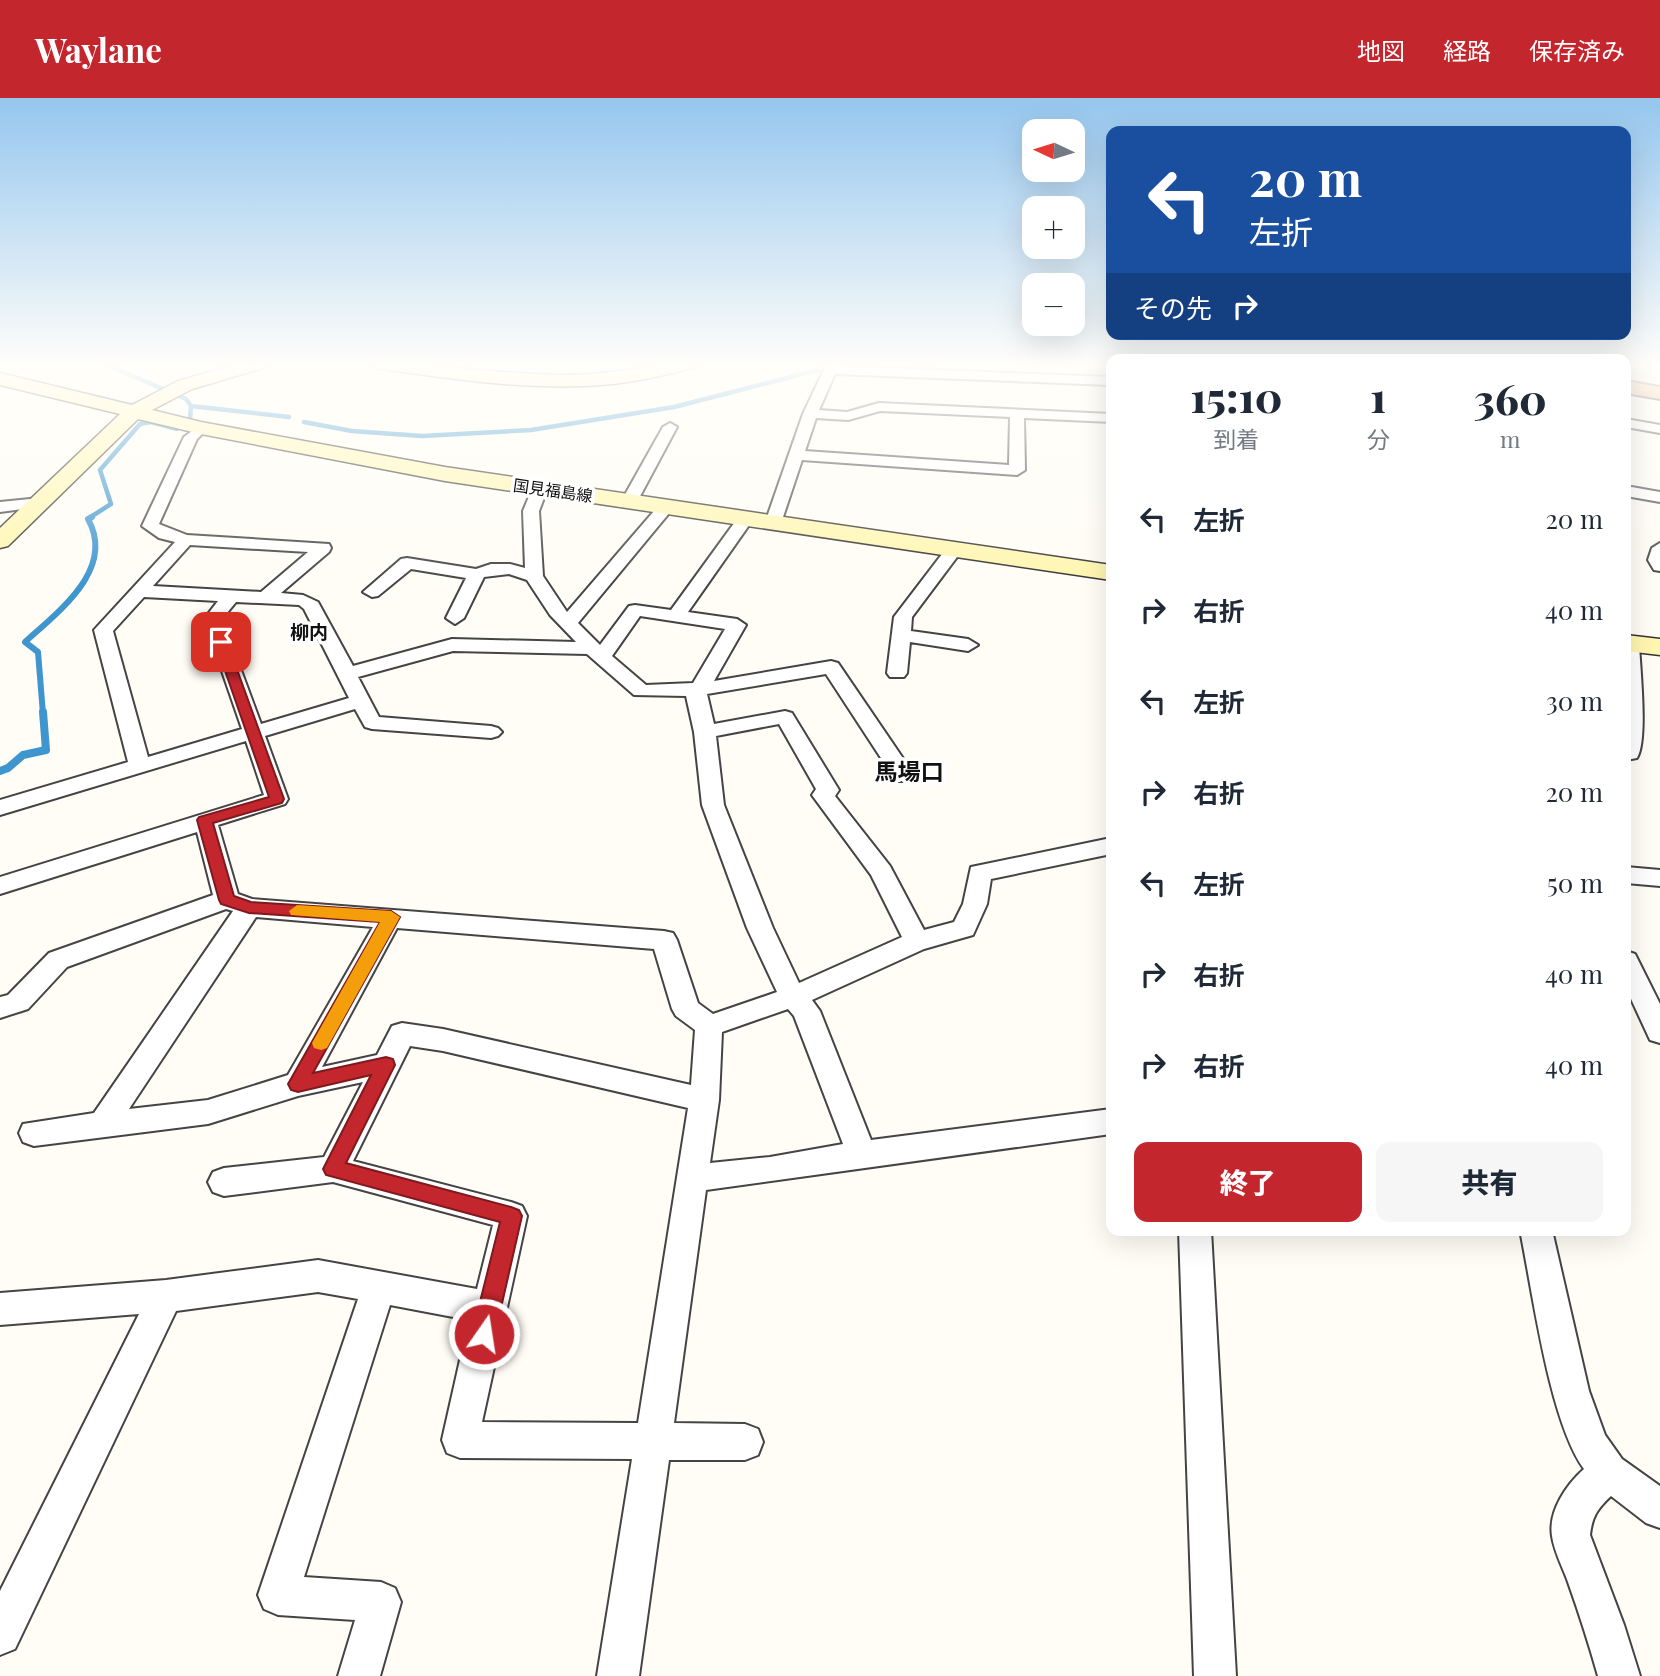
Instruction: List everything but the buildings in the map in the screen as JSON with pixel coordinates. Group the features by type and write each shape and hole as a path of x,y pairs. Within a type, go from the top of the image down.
{"main road":[{"path":"0,541 109,437"},
{"name":"国見福島線","path":"245,437 539,490 630,500 1106,572"},
{"path":"1631,643 1660,647"}],"street":[{"path":"191,437 150,526 186,540 323,548 265,598"},
{"path":"630,500 665,437"},
{"path":"773,523 802,437"},
{"path":"796,455 1017,470 1017,437"},
{"path":"539,490 531,510 534,576 543,594 597,652 641,691 701,689 831,667 904,776"},
{"path":"1631,492 1660,498"},
{"path":"0,507 40,503"},
{"path":"568,623 667,506"},
{"path":"676,616 746,518"},
{"path":"140,766 103,631 186,540"},
{"path":"1660,548 1657,560 1660,566"},
{"path":"897,673 903,617 955,549"},
{"path":"372,592 409,557 477,573 491,569 510,569 534,576"},
{"path":"455,618 477,573"},
{"path":"140,591 303,600 312,606 372,723 491,732"},
{"path":"0,886 277,799 213,619 231,596"},
{"path":"597,652 635,610 737,625 696,695 705,732 713,805 760,928 793,998 806,1011 862,1154"},
{"path":"899,635 968,645"},
{"path":"347,674 453,645 597,652"},
{"path":"0,808 360,701"},
{"path":"1631,711 1631,737"},
{"path":"705,732 785,717 828,790 823,795 881,872 917,941"},
{"path":"205,820 238,904"},
{"path":"709,1026 793,998 917,941 964,929 975,904 980,873 1106,847"},
{"path":"1631,875 1660,878"},
{"path":"0,1008 18,1002 58,960 238,904 664,940 686,1009 709,1026"},
{"path":"103,1124 238,904"},
{"path":"298,1084 391,917"},
{"path":"1631,971 1660,1032"},
{"path":"618,1676 704,1100 709,1026"},
{"path":"333,1169 402,1034 443,1040 704,1100"},
{"path":"34,1133 208,1112 298,1084 386,1065"},
{"path":"692,1178 769,1170 862,1154 1106,1123"},
{"path":"223,1182 333,1169 511,1216 460,1440 745,1442"},
{"path":"1195,1236 1215,1676"},
{"path":"1537,1236 1571,1391 1590,1446 1609,1472 1660,1509"},
{"path":"0,1309 166,1296 318,1276 489,1307"},
{"path":"359,1676 381,1602 278,1595 378,1289"},
{"path":"0,1634 166,1296"},
{"path":"1609,1472 1584,1495 1573,1516 1571,1535 1604,1625 1619,1676"}],"waterway":[{"path":"89,518 111,504 100,470 129,437"},
{"path":"43,714 38,652 25,642 67,603 89,572 95,555 95,537 88,519 92,517"},
{"path":"0,771 8,768 23,755 46,750 43,712"}],"slow traffic":[{"path":"297,911 391,917 321,1043"}],"district":[{"name":"柳内","path":"309,631"},
{"name":"馬場口","path":"909,770"}],"route":[{"path":"221,642 277,799 205,820 227,900 249,908 391,917 298,1084 386,1065 333,1169 511,1216 484,1334"}]}
